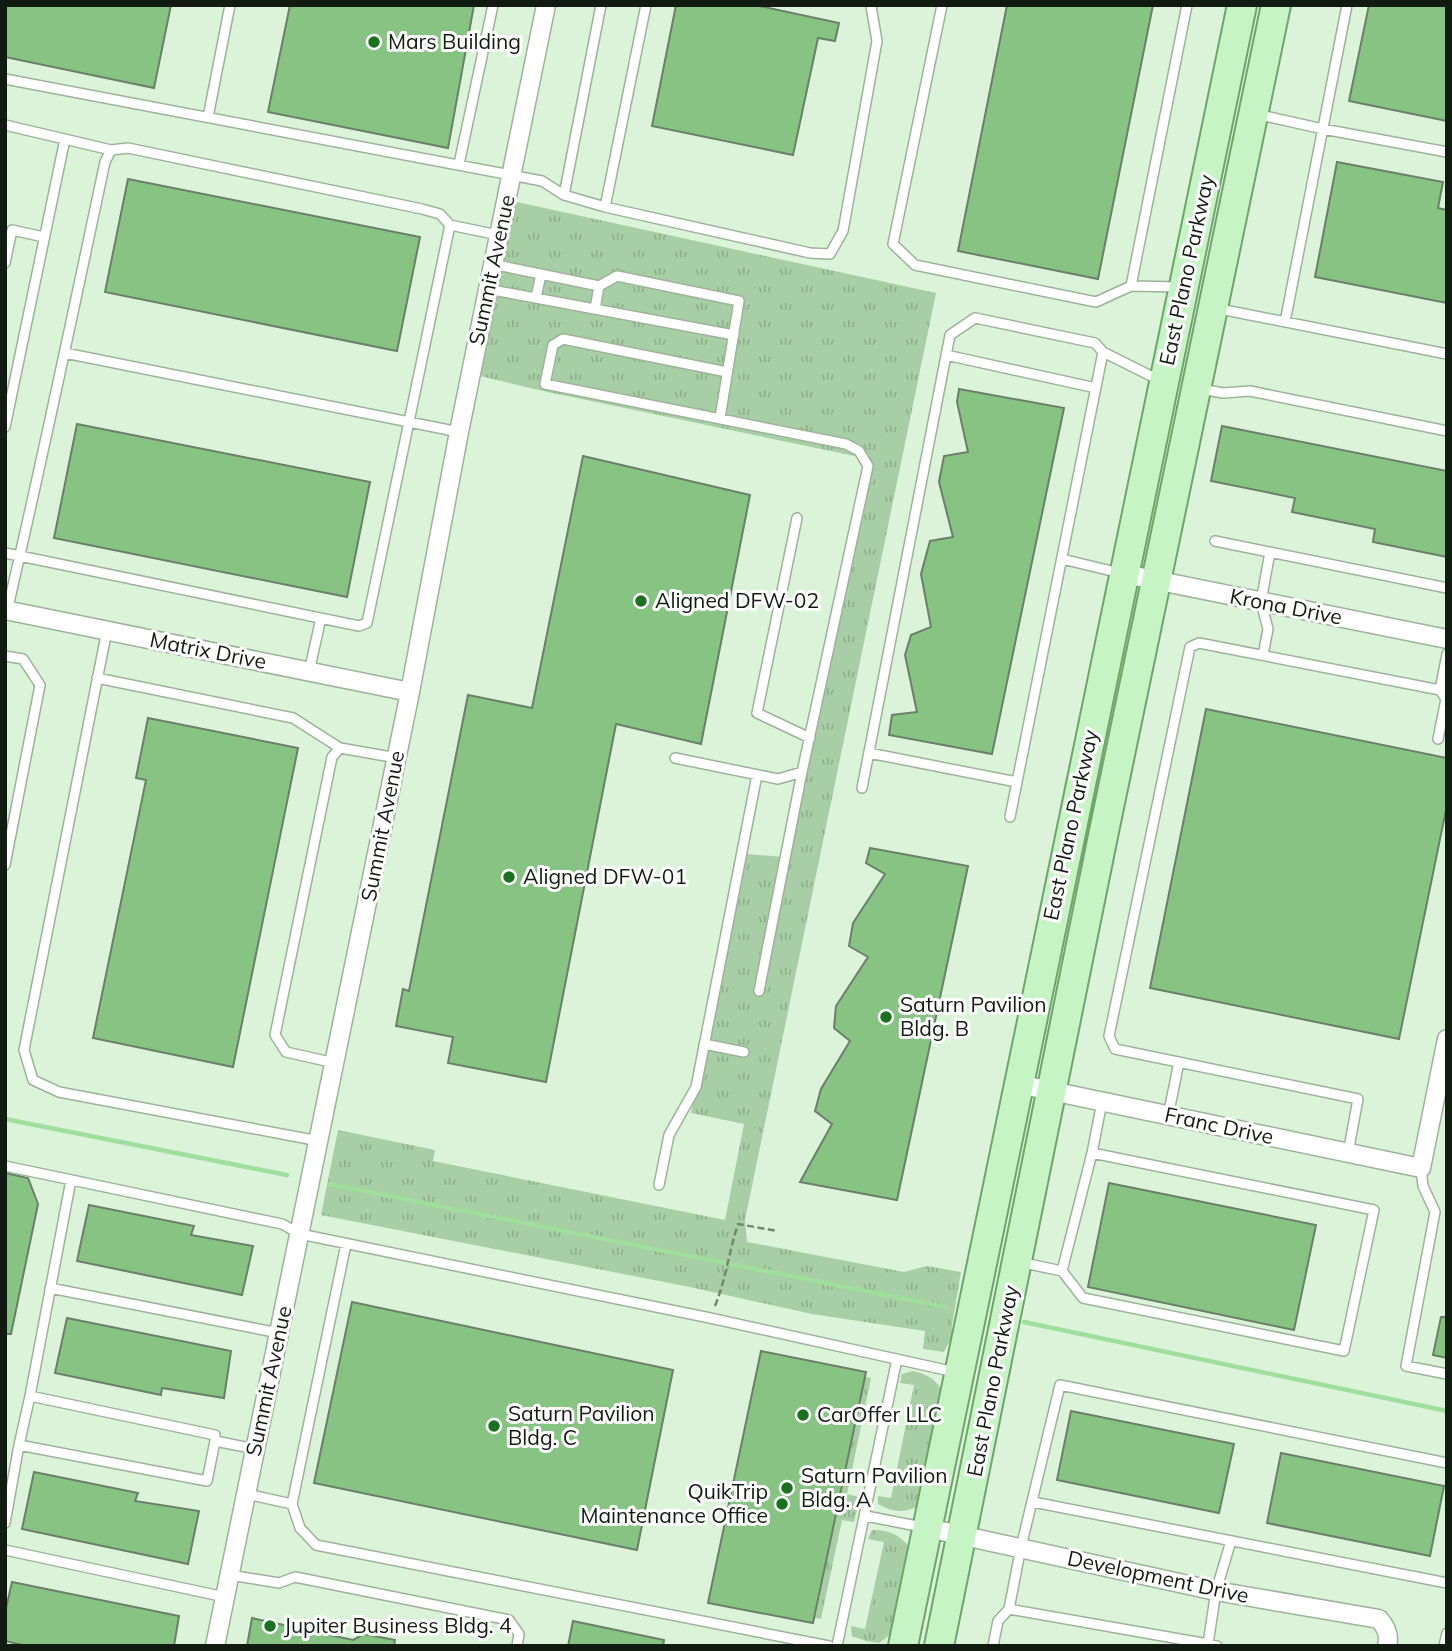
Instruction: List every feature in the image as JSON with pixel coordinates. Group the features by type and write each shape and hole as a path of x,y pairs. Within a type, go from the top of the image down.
{"main road":[{"name":"East Plano Parkway","path":"904,1646 1070,829 1242,5"},
{"name":"East Plano Parkway","path":"940,1646 1103,835 1276,5"},
{"path":"1221,106 1252,113"},
{"path":"1164,383 1197,389"},
{"path":"1070,829 1103,835"},
{"path":"971,1315 1004,1321"}],"street":[{"name":"Summit Avenue","path":"215,1646 397,758 487,289 546,5"},
{"name":"Krona Drive","path":"1125,574 1447,639"},
{"name":"Matrix Drive","path":"6,610 410,692"},
{"path":"1421,1168 1447,1039"},
{"name":"Franc Drive","path":"1018,1084 1421,1168"},
{"name":"Development Drive","path":"928,1528 1216,1591 1379,1619 1385,1626 1387,1646"}],"lane":[{"path":"208,117 230,5"},
{"path":"459,164 492,5"},
{"path":"564,195 601,5"},
{"path":"605,207 646,5"},
{"path":"5,79 541,181 564,195 605,207 810,253 830,254 842,231 877,41 871,5"},
{"path":"942,5 893,244 915,265 1096,302 1131,286 1184,287"},
{"path":"1131,286 1186,5"},
{"path":"1285,322 1348,5"},
{"path":"1252,113 1447,152"},
{"path":"5,125 111,150 128,148 422,209 440,214 450,225 499,235"},
{"path":"5,427 65,139"},
{"path":"6,610 65,353 105,162 111,150"},
{"path":"5,553 359,626 367,623 450,225"},
{"path":"5,263 12,230 44,237"},
{"path":"492,264 599,286 617,276 740,301 720,418"},
{"path":"536,298 541,274"},
{"path":"595,309 599,286"},
{"path":"487,289 734,335"},
{"path":"1213,308 1447,354"},
{"path":"862,788 950,335 975,318 1095,343 1103,352 1164,383"},
{"path":"727,372 564,339 553,345 545,384 846,444 859,451 868,466 802,772 759,991"},
{"path":"1010,817 1103,352"},
{"path":"65,353 459,432"},
{"path":"946,355 1096,388"},
{"path":"1197,389 1223,393 1250,391 1447,431"},
{"path":"797,518 757,713 810,738"},
{"path":"1214,541 1447,588"},
{"path":"1263,655 1268,629 1261,602 1270,552"},
{"path":"1062,559 1125,574"},
{"path":"309,672 321,618"},
{"path":"107,631 24,1050 33,1080 59,1092 319,1142"},
{"path":"1348,1153 1359,1099 1115,1049 1109,1036 1191,647 1199,643 1440,690"},
{"path":"1438,739 1446,699 1440,690 1447,654"},
{"path":"5,656 23,659 40,685 5,865"},
{"path":"97,678 293,718 340,748 397,758"},
{"path":"335,1063 286,1052 275,1035 332,757 340,748"},
{"path":"869,753 1017,782"},
{"path":"675,758 778,779 802,772"},
{"path":"659,1185 669,1135 696,1087 757,775"},
{"path":"704,1044 744,1052"},
{"path":"1168,1116 1179,1062"},
{"path":"1062,1271 1102,1102"},
{"path":"1017,1262 1062,1271 1083,1298 1344,1351 1374,1210 1092,1153"},
{"path":"5,1166 282,1224 300,1234 346,1244 710,1318 960,1373"},
{"path":"1421,1168 1423,1186 1435,1212 1406,1366 1447,1374"},
{"path":"5,1523 71,1180"},
{"path":"1435,1212 1447,1210"},
{"path":"346,1244 292,1504 300,1528 316,1545 830,1646"},
{"path":"50,1288 279,1333"},
{"path":"837,1646 897,1359"},
{"path":"993,1646 998,1621 1009,1609 1060,1385 1447,1463"},
{"path":"19,1445 207,1480 215,1435 30,1396"},
{"path":"215,1441 256,1449"},
{"path":"247,1494 292,1504"},
{"path":"1033,1502 1447,1583"},
{"path":"866,1516 928,1528"},
{"path":"1009,1609 1213,1645 1216,1591 1231,1541"},
{"path":"5,1550 225,1597"},
{"path":"230,1575 279,1583 295,1577 509,1620 519,1634 517,1646"},
{"path":"1444,1646 1447,1633"}],"path":[{"path":"710,1318 723,1285 731,1243 738,1224 777,1231"}],"green space":[{"path":"512,201 936,293 745,1220 747,1242 904,1272 927,1266 961,1272 952,1325 953,1335 944,1352 923,1349 925,1331 812,1314 690,1287 321,1215 338,1130 435,1150 433,1161 725,1220 744,1124 691,1113 744,854 784,857 824,695 869,459 476,375"},
{"path":"913,1371 931,1378 939,1385 944,1395 918,1506 898,1511 878,1504 878,1496 891,1498 914,1385 900,1383 902,1374"},
{"path":"865,1377 871,1378 847,1494 860,1497 854,1522 842,1520 821,1619 815,1618"},
{"path":"872,1530 893,1534 910,1548 895,1631 879,1643 852,1636 851,1626 865,1629 884,1542 868,1539"}],"building":[{"path":"5,5 171,5 154,88 5,57"},
{"name":"Mars Building","path":"290,5 474,5 448,148 268,112"},
{"path":"676,5 755,5 839,23 835,41 818,38 793,155 652,126"},
{"path":"1007,5 1153,5 1098,279 958,251"},
{"path":"1369,5 1447,5 1447,121 1349,101"},
{"path":"1337,162 1443,182 1438,208 1447,210 1447,303 1315,277"},
{"path":"128,179 420,237 397,351 105,292"},
{"path":"959,389 1064,408 992,754 889,735 892,715 917,712 905,655 911,635 931,627 921,574 930,541 953,537 939,482 944,456 968,452 957,402"},
{"path":"77,424 370,482 347,597 54,538"},
{"path":"1222,426 1447,471 1447,557 1373,542 1375,529 1292,512 1295,498 1211,481"},
{"path":"583,456 750,495 701,744 616,724 546,1082 448,1063 453,1037 396,1026 403,989 409,991 468,695 532,708"},
{"path":"1206,709 1447,758 1447,805 1399,1039 1150,988"},
{"path":"148,718 298,748 233,1067 93,1038 146,780 136,778"},
{"name":"Saturn Pavilion Bldg. B","path":"870,848 968,866 897,1200 800,1182 832,1124 815,1111 821,1089 850,1041 834,1028 836,1006 868,957 849,946 853,923 885,874 866,863"},
{"path":"5,1173 28,1178 38,1204 11,1334 5,1334"},
{"path":"1109,1183 1316,1225 1294,1330 1088,1287"},
{"path":"89,1205 194,1226 191,1235 253,1246 242,1295 77,1261"},
{"name":"Saturn Pavilion Bldg. C","path":"352,1302 673,1370 637,1550 314,1483"},
{"path":"1441,1317 1447,1317 1447,1358 1433,1355"},
{"path":"67,1318 231,1351 224,1398 162,1388 161,1395 55,1373"},
{"name":"Saturn Pavilion Bldg. A","path":"761,1351 866,1372 813,1623 708,1603"},
{"path":"1071,1411 1234,1444 1219,1513 1057,1480"},
{"path":"1281,1453 1444,1486 1430,1556 1267,1523"},
{"path":"34,1472 138,1493 135,1501 199,1511 188,1564 22,1529"},
{"path":"12,1582 179,1616 174,1646 27,1646 5,1641 5,1613"},
{"name":"Jupiter Business Bldg. 4","path":"252,1618 353,1640 364,1634 395,1640 394,1646 247,1646"},
{"path":"573,1621 664,1640 663,1646 568,1646"}],"waterway":[{"path":"5,1119 287,1175"},
{"path":"329,1184 946,1307"},
{"path":"1024,1322 1447,1411"}],"place":[{"name":"Mars Building","path":"374,42"},
{"name":"Aligned DFW-02","path":"641,601"},
{"name":"Aligned DFW-01","path":"509,877"},
{"name":"Saturn Pavilion Bldg. B","path":"886,1017"},
{"name":"CarOffer LLC","path":"803,1415"},
{"name":"Saturn Pavilion Bldg. C","path":"494,1426"},
{"name":"Saturn Pavilion Bldg. A","path":"787,1488"},
{"name":"QuikTrip Maintenance Office","path":"782,1504"},
{"name":"Jupiter Business Bldg. 4","path":"270,1626"}]}
